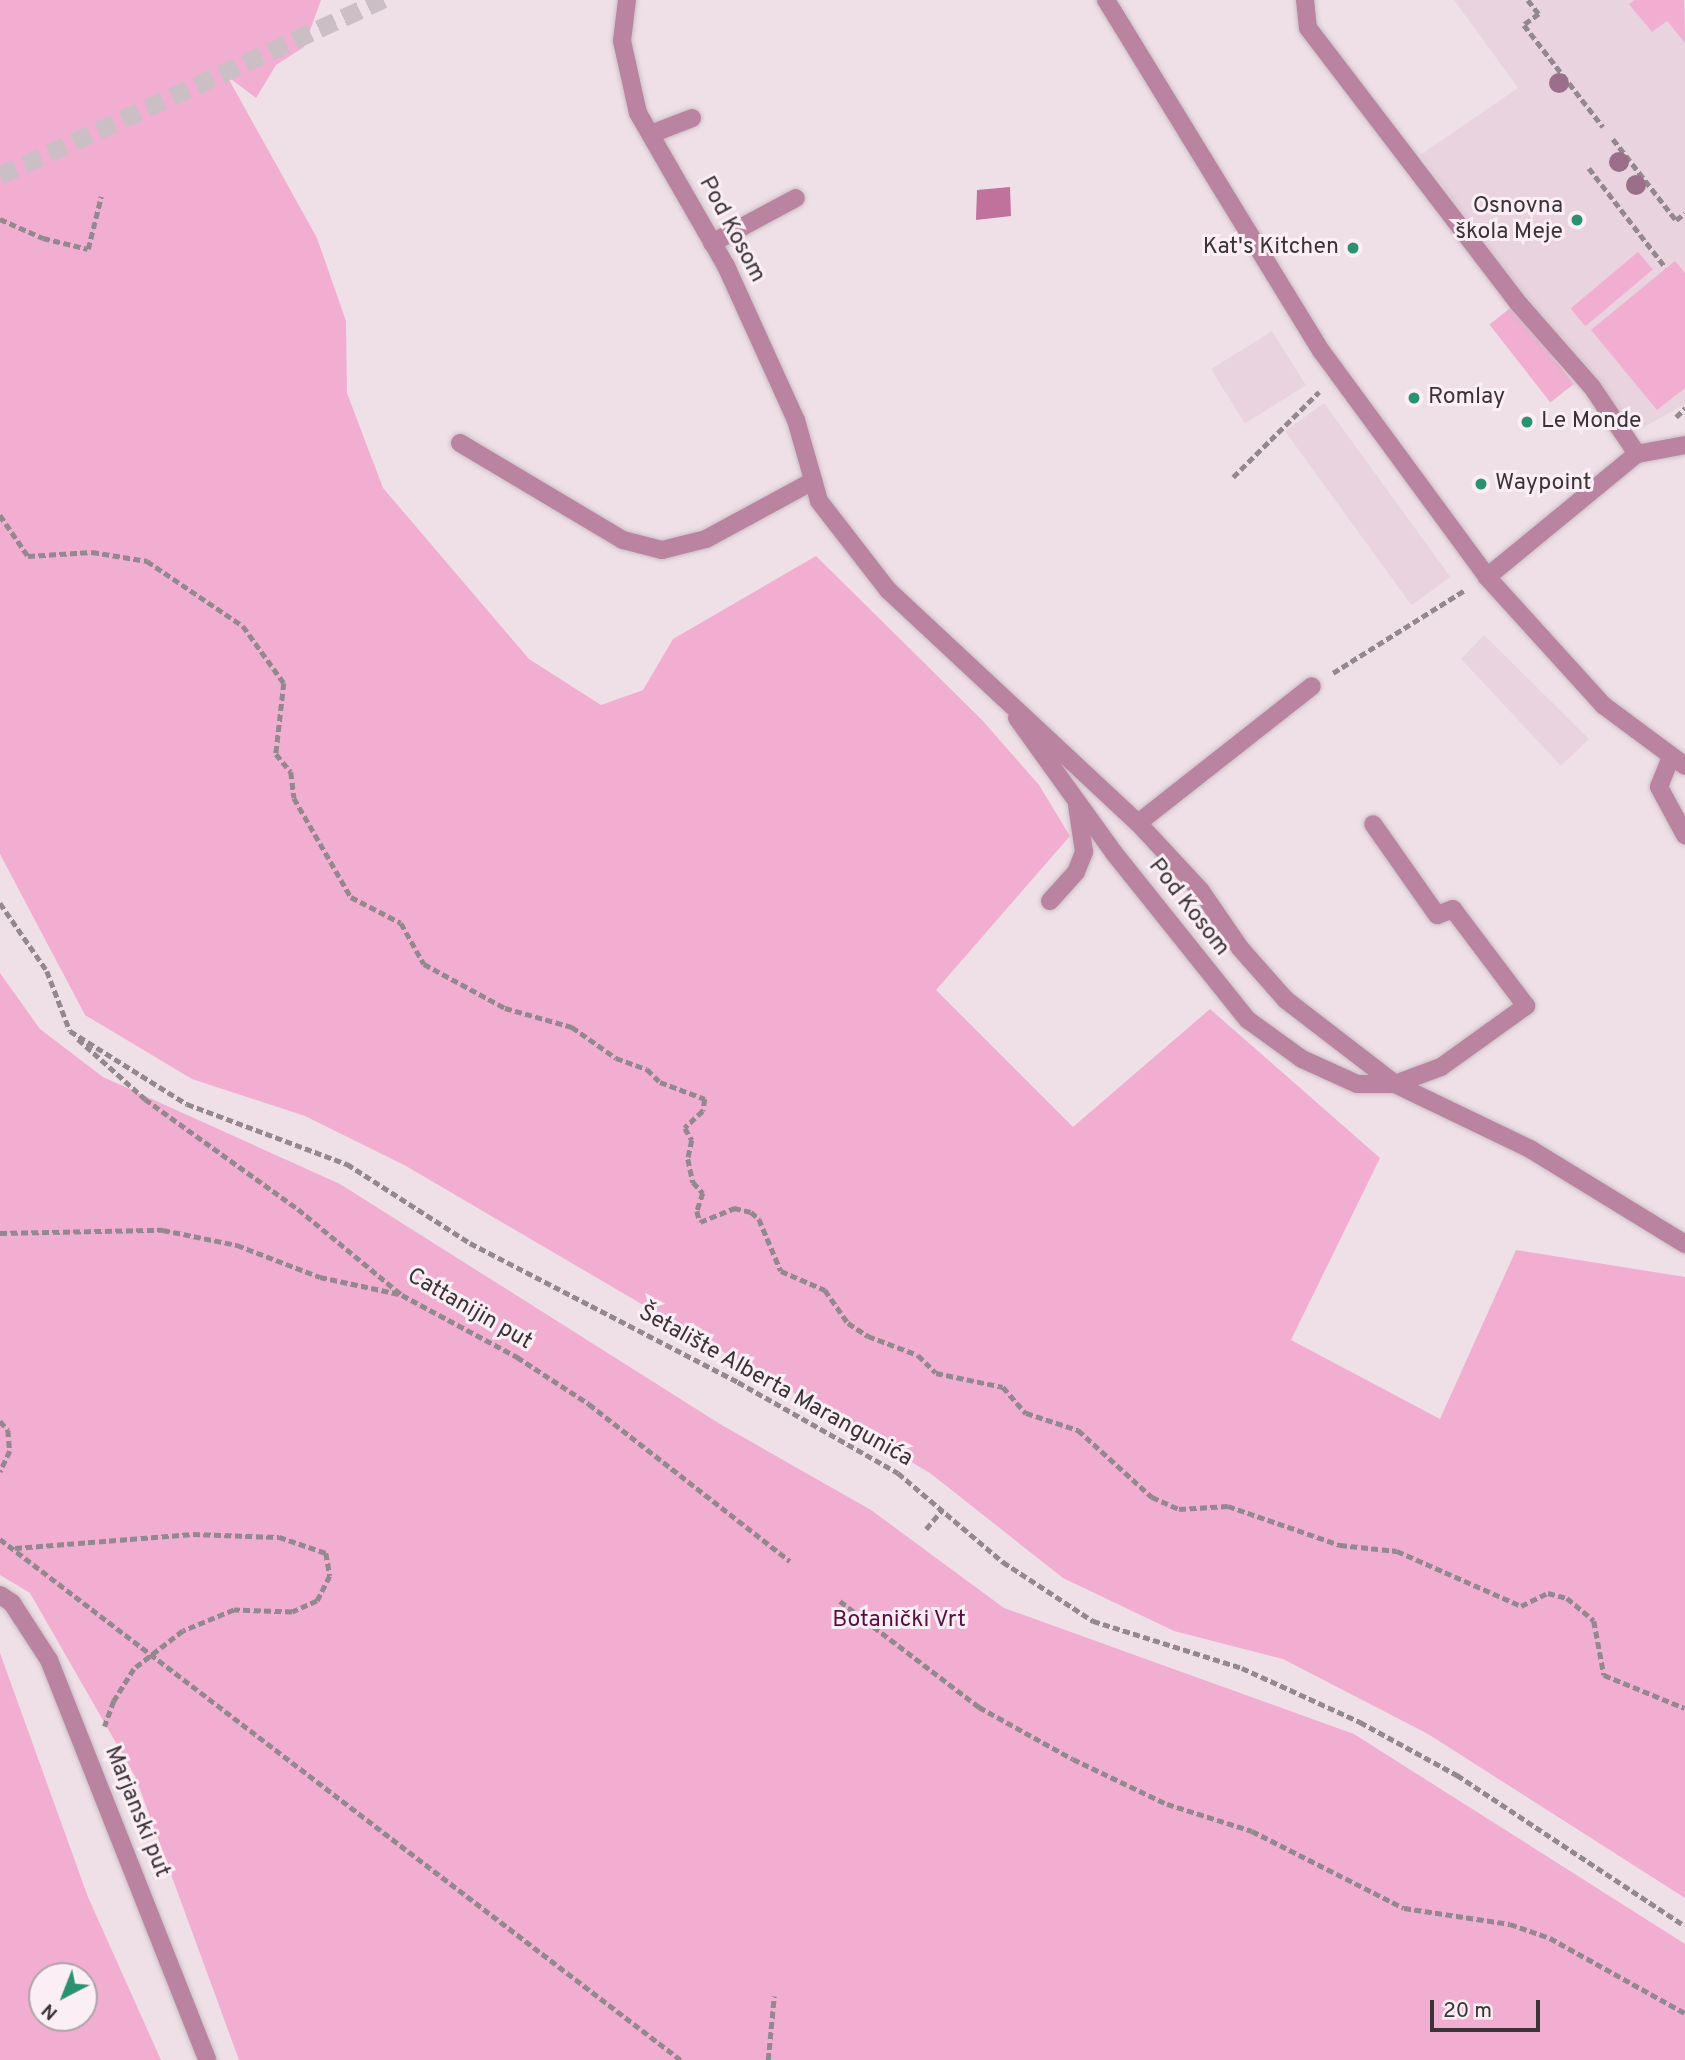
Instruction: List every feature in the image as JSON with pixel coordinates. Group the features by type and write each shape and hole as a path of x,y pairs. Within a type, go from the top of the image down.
{"street":[{"name":"Pod Kosom","path":"627,0 622,41 638,113 712,243 796,420 819,501 888,590 1138,823 1201,891 1240,948 1286,1000 1395,1084 1530,1149 1685,1244"},
{"path":"1107,0 1339,377 1487,577 1603,705 1678,761 1658,787 1685,835"},
{"path":"1305,0 1308,29 1520,304 1592,387 1637,454"},
{"path":"651,134 692,118"},
{"path":"712,243 796,198"},
{"path":"460,443 623,540 662,550 706,540 813,481"},
{"path":"1487,577 1637,454 1685,445"},
{"path":"1138,823 1312,686"},
{"name":"Pod Kosom","path":"997,689 1077,802 1248,1020 1303,1059 1357,1084 1395,1084"},
{"path":"1050,901 1076,872 1084,852 1077,802"},
{"path":"1373,824 1437,915 1453,909 1525,1006 1441,1067 1395,1084"},
{"name":"Marjanski put","path":"0,1595 12,1603 49,1660 206,2060"}],"path":[{"path":"1528,0 1539,14 1524,25 1603,127"},
{"path":"1613,139 1676,219 1685,213"},
{"path":"1589,168 1666,268"},
{"path":"0,219 43,238 88,249 101,197"},
{"path":"1233,477 1302,404 1339,377"},
{"path":"0,515 27,555 93,552 147,561 243,626 284,683 276,754 291,772 295,798 351,897 401,923 424,964 505,1008 572,1027 616,1058 647,1069 660,1082 705,1099 703,1111 685,1128 692,1140 688,1160 693,1182 703,1193 697,1211 700,1222 734,1208 751,1212 759,1219 781,1271 825,1290 848,1323 867,1336 918,1355 936,1373 1003,1387 1026,1413 1079,1430 1152,1497 1179,1508 1228,1506 1340,1545 1397,1551 1521,1606 1548,1593 1567,1598 1594,1621 1604,1675 1685,1708"},
{"path":"1312,686 1487,577"},
{"path":"0,904 47,971 70,1031"},
{"name":"Cattanijin put","path":"70,1031 145,1099 298,1209 402,1295 516,1357 589,1404 790,1561"},
{"name":"Šetalište Alberta Marangunića","path":"70,1031 187,1104 346,1164 470,1243 738,1382 898,1473 1003,1562 1093,1621 1242,1668 1360,1722 1457,1775 1685,1926"},
{"path":"0,1233 163,1230 237,1245 320,1277 402,1295"},
{"path":"0,1421 8,1430 10,1451 0,1472"},
{"path":"926,1530 942,1510"},
{"path":"15,1548 193,1534 279,1537 326,1553 330,1576 317,1601 292,1612 234,1610 183,1632 134,1669 114,1701 91,1767"},
{"path":"0,1539 681,2060"},
{"path":"840,1601 979,1707 1023,1734 1167,1804 1252,1831 1404,1908 1510,1924 1549,1938 1685,2013"},
{"path":"768,2060 774,1996"}],"shaded area":[{"name":"Osnovna škola Meje","path":"1454,0 1685,0 1685,404 1637,431 1516,285 1420,155 1518,88"},
{"path":"1010,187 1011,216 976,220 977,190"},
{"path":"1272,331 1306,385 1245,423 1211,369"},
{"path":"1324,403 1450,577 1412,605 1285,431"},
{"path":"1484,635 1589,739 1561,766 1461,659"}],"green space":[{"path":"0,0 321,0 304,47 276,65 256,98 227,76 317,238 346,321 347,393 383,488 529,659 601,705 643,690 673,639 816,556 982,720 1039,785 1070,836 936,990 1073,1127 1210,1009 1380,1158 1291,1340 1440,1419 1516,1250 1685,1277 1685,1898 1428,1734 1283,1659 1174,1631 1063,1578 930,1473 406,1166 305,1116 192,1079 85,1015 0,854"},
{"path":"1635,0 1684,0 1685,43 1667,21 1652,32 1629,4"},
{"path":"1638,252 1653,270 1585,326 1571,309"},
{"path":"1675,261 1685,273 1685,388 1657,410 1591,330"},
{"path":"1513,306 1574,384 1550,402 1489,324"},
{"name":"Botanički Vrt","path":"0,973 40,1029 103,1077 340,1184 720,1424 871,1510 1004,1608 1354,1734 1685,1944 1685,2060 239,2060 135,1776 30,1593 0,1575"},
{"path":"0,1653 88,1897 161,2060 0,2060"}],"tunnel":[{"path":"0,176 383,0"}],"place":[{"name":"Osnovna škola Meje","path":"1577,220"},
{"name":"Kat's Kitchen","path":"1353,248"},
{"name":"Romlay","path":"1414,398"},
{"name":"Le Monde","path":"1527,422"},
{"name":"Waypoint","path":"1481,484"}]}
